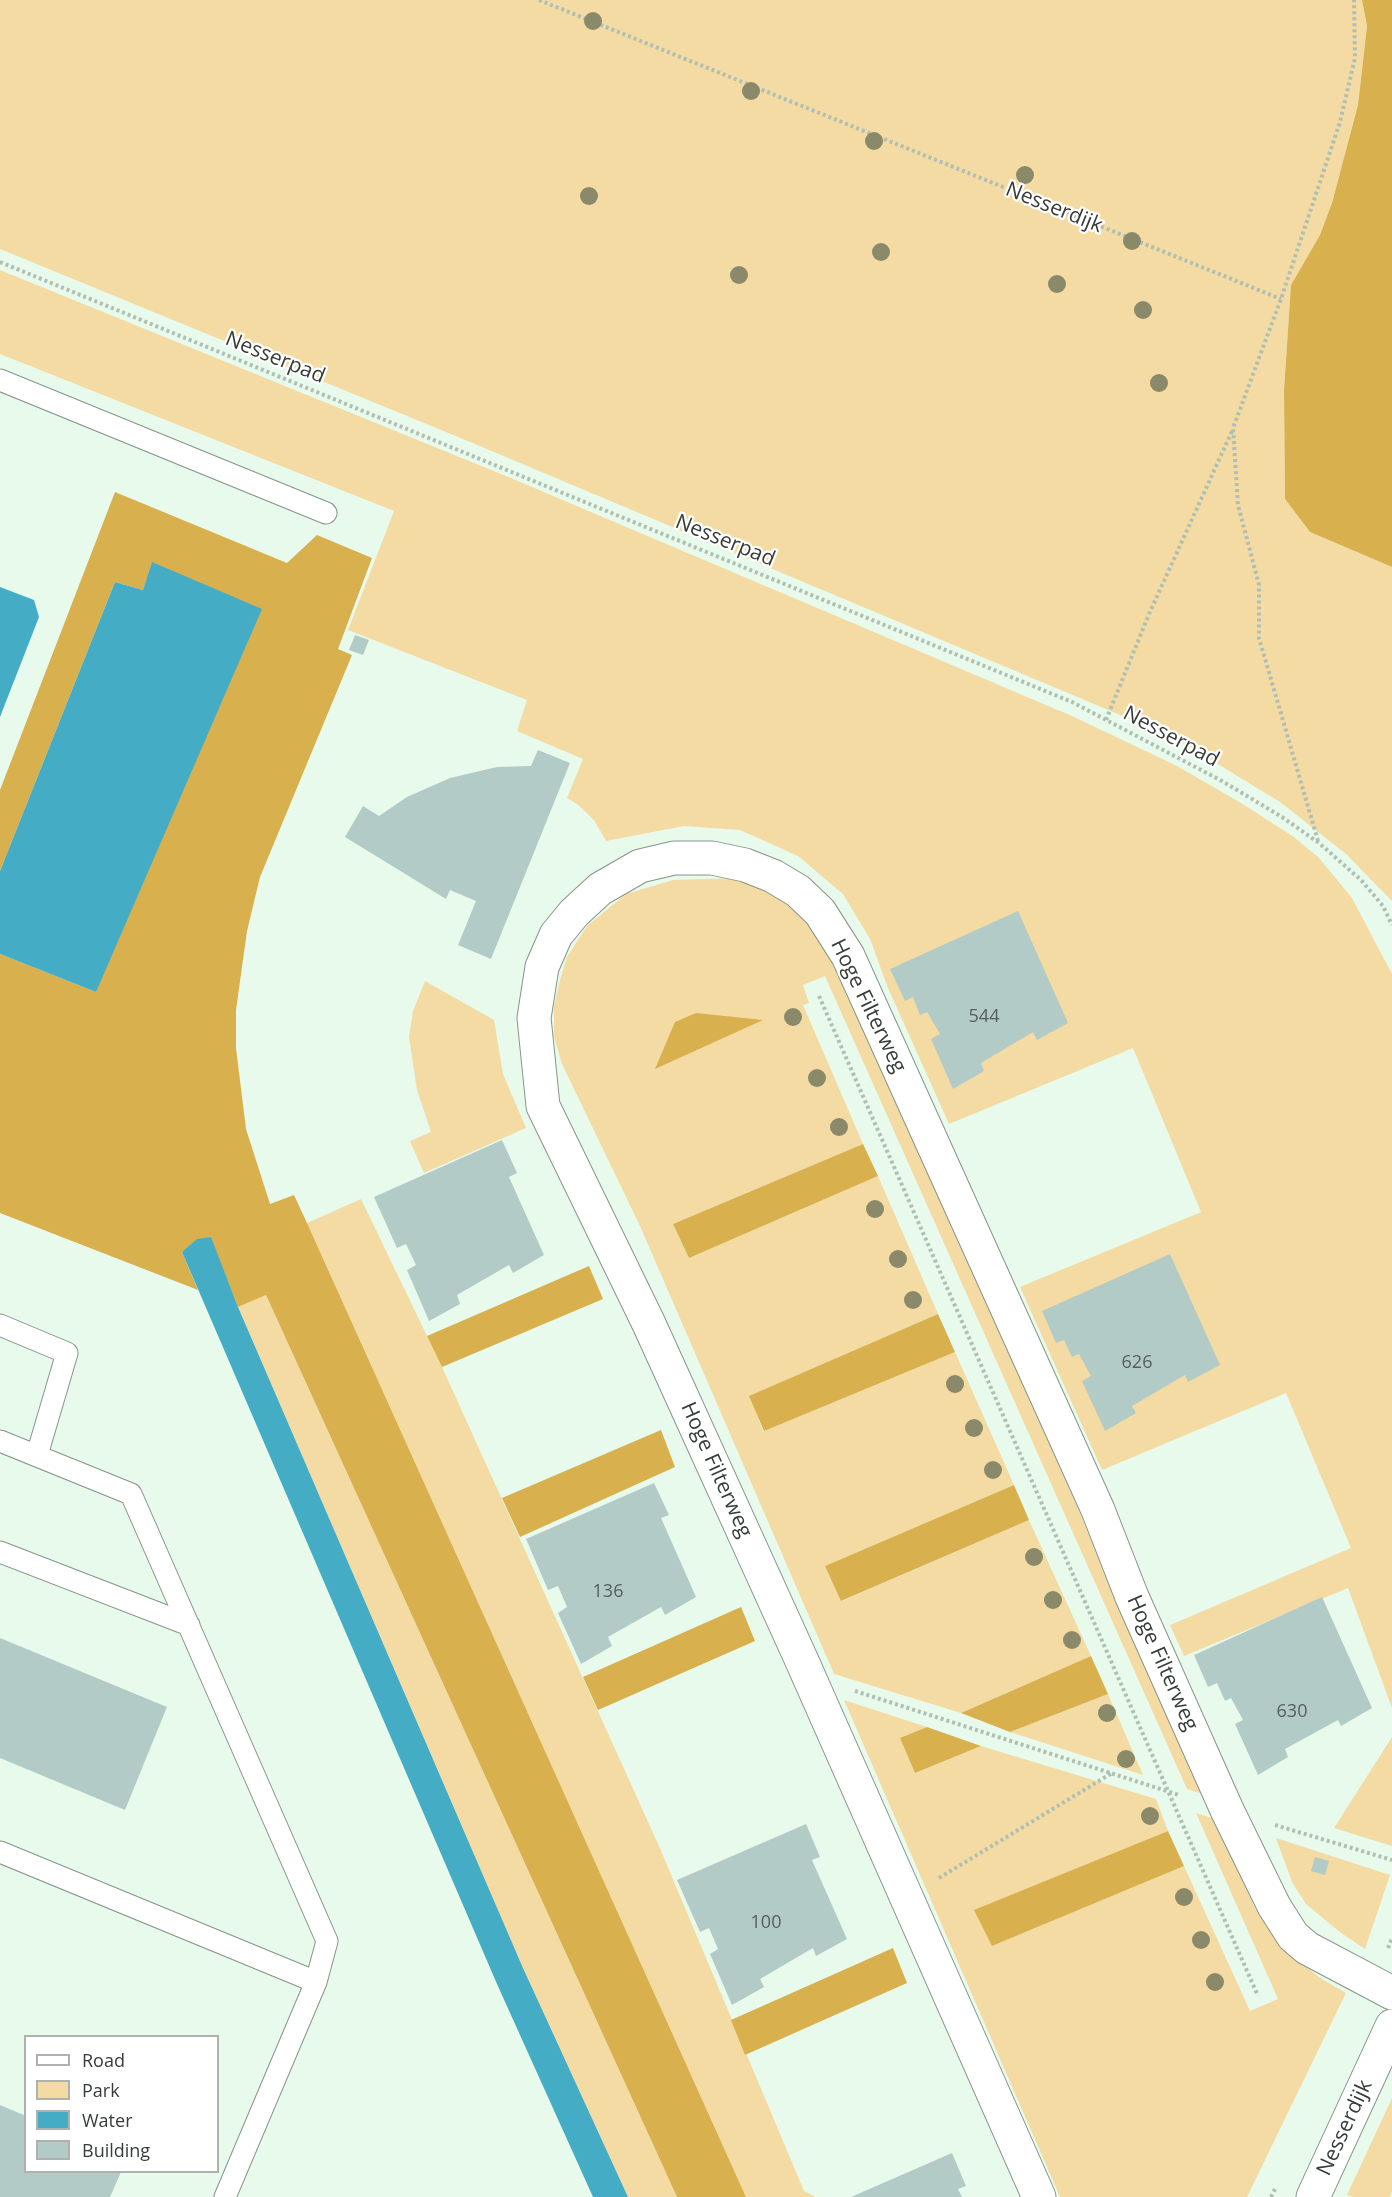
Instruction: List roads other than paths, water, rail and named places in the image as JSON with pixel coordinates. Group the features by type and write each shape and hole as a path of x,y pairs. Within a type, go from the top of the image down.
{"street":[{"name":"Hoge Filterweg","path":"1039,2197 809,1676 649,1324 543,1106 534,1018 542,967 556,935 574,913 600,889 640,866 674,858 712,858 745,865 772,876 798,891 820,912 848,956 1098,1510 1132,1597 1227,1810 1274,1906 1293,1936 1316,1953 1392,1993"},
{"name":"Nesserdijk","path":"1312,2197 1392,2026"}],"lane":[{"path":"0,380 326,513"},
{"path":"0,1325 67,1353 37,1455"},
{"path":"0,1441 131,1494 327,1941 316,1982 225,2197"},
{"path":"0,1552 189,1625"},
{"path":"0,1852 316,1982"}],"water":[{"path":"152,562 262,609 96,992 0,954 0,871 115,582 143,590"},
{"path":"0,587 34,600 39,617 0,717"},
{"path":"211,1237 238,1307 523,1968 628,2197 593,2197 497,1984 182,1252 197,1239"}]}
